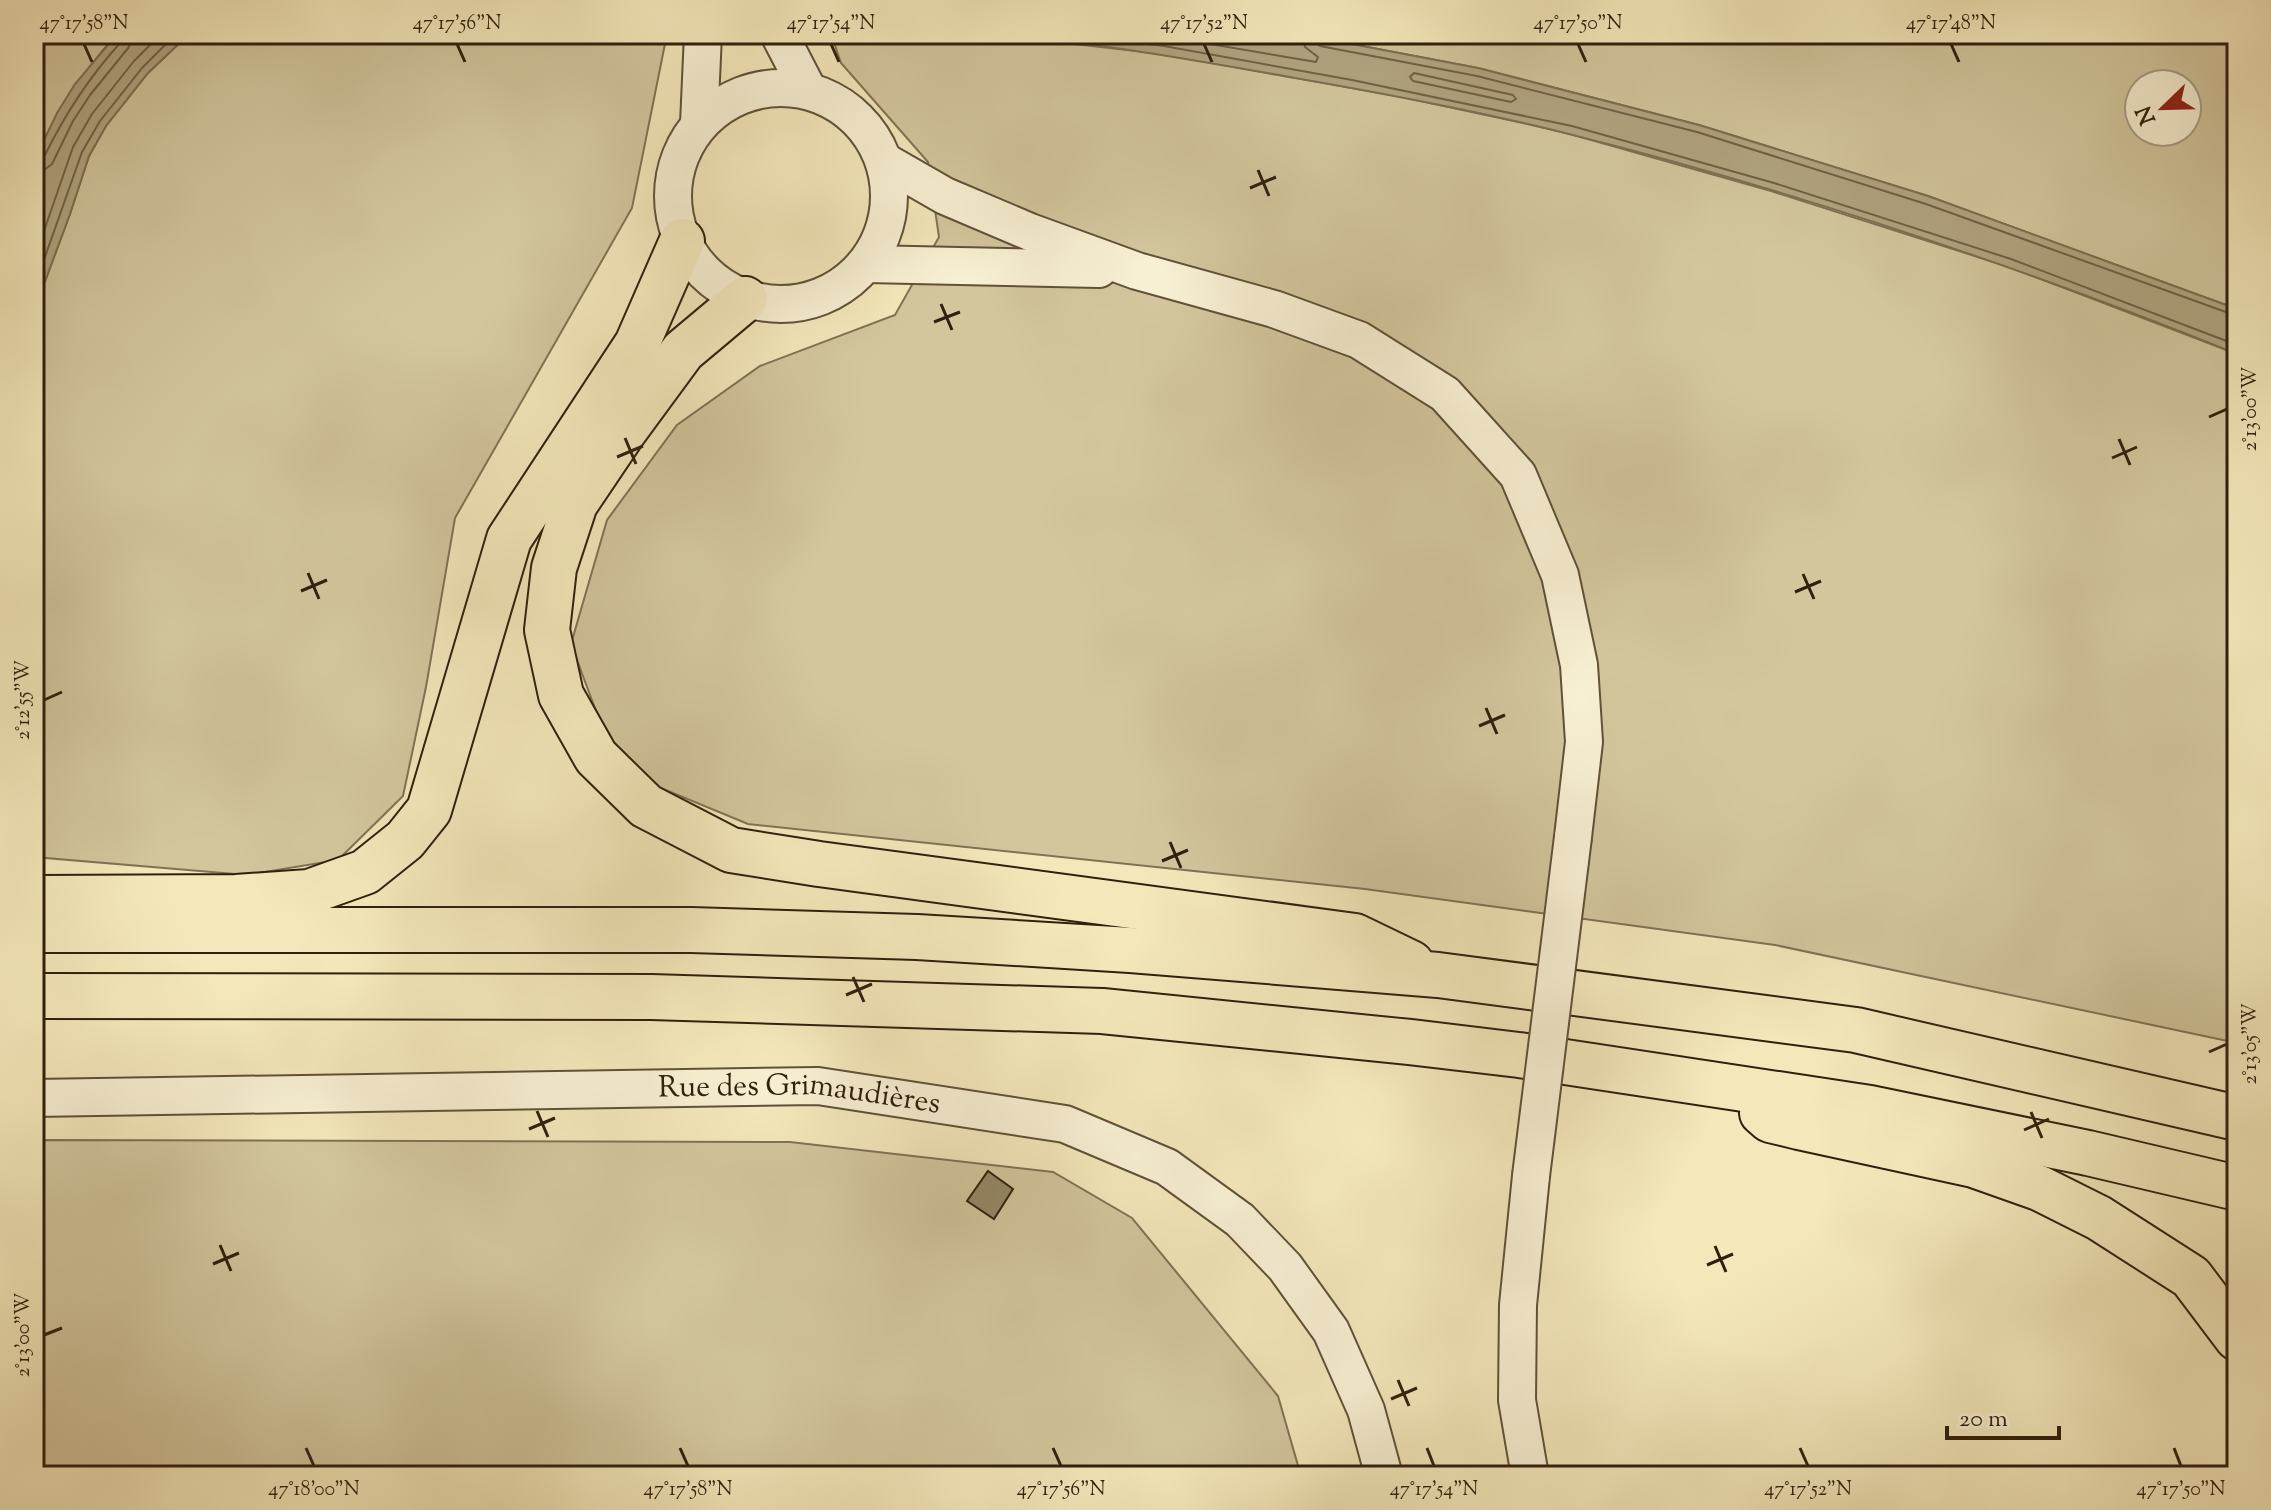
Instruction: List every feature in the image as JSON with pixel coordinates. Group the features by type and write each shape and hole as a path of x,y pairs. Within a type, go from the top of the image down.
{"highway":[{"path":"34,900 236,897 309,892 365,872 405,840 429,810 509,539 637,344 682,241"},
{"path":"745,299 683,351 622,434 575,504 554,568 547,630 561,695 596,757 646,806 731,850 1355,936 1438,975"},
{"path":"34,930 675,930 827,934 1130,950 1438,975 1856,1030 2237,1118"},
{"path":"34,996 651,997 1102,1011 1519,1055 1870,1108 2088,1153 2237,1188"},
{"path":"1734,1087 1770,1120 1974,1165 2039,1188 2099,1218 2191,1277 2237,1338"}],"street":[{"path":"699,124 703,34"},
{"path":"779,34 808,90"},
{"path":"778,87 808,90 841,104 867,129 884,161 890,197 884,232 866,264 841,286 811,301 778,304 745,299 719,285 697,266 682,241 673,211 673,180 682,150 699,124 721,104 748,91 778,87"},
{"path":"884,161 945,196 1030,232 1137,271 1274,309 1359,340 1445,394 1518,475 1560,575 1579,665 1584,742 1518,1305 1517,1400 1530,1476"},
{"path":"866,264 1137,271"},
{"name":"Rue des Grimaudières","path":"34,1098 818,1086 1065,1124 1167,1167 1240,1220 1285,1267 1331,1331 1366,1410 1384,1476"}],"shaded area":[{"path":"52,34 117,34 70,94 34,161 34,61"},
{"path":"189,34 667,34 632,208 455,518 426,687 403,796 338,860 247,875 34,857 34,311 89,156 106,126 148,73"},
{"path":"831,34 986,34 1163,54 1402,97 1523,123 1771,191 2009,267 2237,354 2237,1043 1775,945 1365,889 748,824 651,784 605,735 571,644 607,520 677,425 760,366 895,315 939,237 928,162 841,63"},
{"path":"1299,34 2237,34 2237,309 1928,196 1699,125 1478,68"},
{"path":"34,1140 790,1142 1053,1172 1132,1218 1278,1396 1301,1476 34,1476"}],"water":[{"path":"117,34 189,34 148,73 106,126 89,156 34,311 34,161 75,84"},
{"path":"986,34 1299,34 1478,68 1699,125 1928,196 2237,309 2237,354 2073,291 1907,233 1738,180 1569,134 1364,90 1102,46"}],"building":[{"path":"988,1171 1013,1189 994,1219 967,1201"}]}
